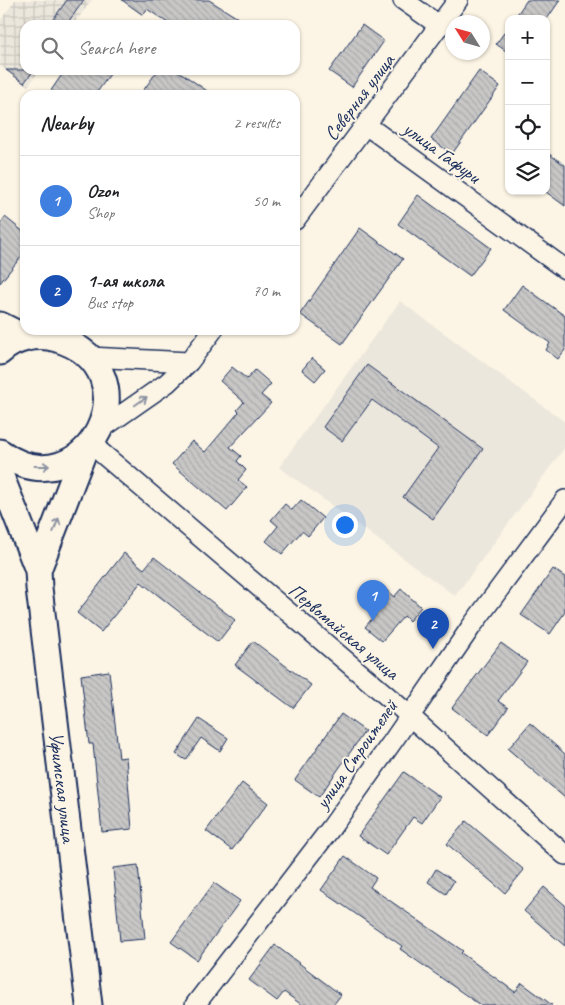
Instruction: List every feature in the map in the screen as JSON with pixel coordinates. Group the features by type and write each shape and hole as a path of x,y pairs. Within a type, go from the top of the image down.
{"main road":[{"path":"0,325 26,338"},
{"path":"0,352 5,347 26,338 49,336 71,343 89,357 100,372 106,391 106,410 38,570"},
{"path":"0,452 11,460 30,466 49,467 68,462 92,441"},
{"path":"0,474 38,570"},
{"name":"Уфимская улица","path":"38,570 89,1005"}],"street":[{"path":"404,0 440,26"},
{"name":"Северная улица","path":"300,213 458,0"},
{"name":"улица Гафури","path":"366,124 565,269"},
{"path":"92,441 167,383 188,362 209,335"},
{"path":"89,357 188,362"},
{"name":"Первомайская улица","path":"92,441 565,855"},
{"name":"улица Строителей","path":"195,1005 331,828 471,627 565,500"}],"shaded area":[{"path":"15,0 92,0 77,20 20,20 20,75 36,75 28,86 0,66 0,21"},
{"path":"400,301 565,422 565,447 455,596 279,467"}],"building":[{"path":"67,0 84,0 70,20 53,20"},
{"path":"122,0 209,0 241,20 164,20 147,9 143,15"},
{"path":"527,0 560,0 550,15 517,15"},
{"path":"362,25 384,41 352,87 329,71"},
{"path":"505,32 505,50 496,44"},
{"path":"6,70 20,70 20,75 30,75 24,83"},
{"path":"479,71 500,86 452,154 431,139"},
{"path":"62,75 109,75 99,90 51,90"},
{"path":"154,75 184,75 206,90 144,90"},
{"path":"550,155 565,165 565,206 550,195"},
{"path":"418,195 491,248 470,276 398,224"},
{"path":"5,217 20,229 20,258 0,283 0,224"},
{"path":"360,228 403,259 342,344 300,314"},
{"path":"522,285 565,316 565,350 558,359 546,350 550,343 504,310"},
{"path":"312,358 325,369 315,381 302,370"},
{"path":"367,365 483,449 433,519 403,497 438,448 372,400 342,441 323,427"},
{"path":"232,367 247,379 255,370 271,384 261,395 271,403 230,447 241,456 237,461 246,470 238,480 247,487 227,511 172,464 192,441 205,452 239,412 237,410 244,402 220,381"},
{"path":"301,500 323,518 308,536 302,531 282,554 266,541 278,526 271,520 285,504 292,510"},
{"path":"124,553 144,569 154,557 235,620 218,642 141,582 101,632 77,613"},
{"path":"553,569 565,577 565,612 550,634 521,615"},
{"path":"384,588 394,597 401,589 421,607 409,621 404,616 382,641 365,627 376,614 368,606"},
{"path":"253,641 311,685 293,708 235,665"},
{"path":"501,643 527,662 498,701 508,708 488,735 452,708"},
{"path":"109,671 119,758 126,757 132,829 102,832 93,744 89,744 81,675"},
{"path":"341,714 365,731 319,797 295,780"},
{"path":"199,719 228,738 220,751 201,738 186,760 176,754"},
{"path":"530,723 565,754 565,798 508,749"},
{"path":"404,772 440,797 422,823 413,817 386,855 358,836"},
{"path":"242,783 268,803 232,850 206,831"},
{"path":"466,821 524,870 505,893 447,844"},
{"path":"345,856 376,878 370,887 463,951 461,953 515,992 522,983 552,1005 480,1005 400,949 402,946 321,890"},
{"path":"138,865 145,939 120,941 113,868"},
{"path":"436,869 454,881 446,894 428,882"},
{"path":"214,883 240,901 197,960 171,942"},
{"path":"544,887 565,905 565,946 524,911"},
{"path":"275,945 341,995 333,1005 302,1005 284,992 277,1001 249,980"}],"place":[{"name":"Ozon","path":"373,621"},
{"name":"1-ая школа","path":"433,649"}]}
